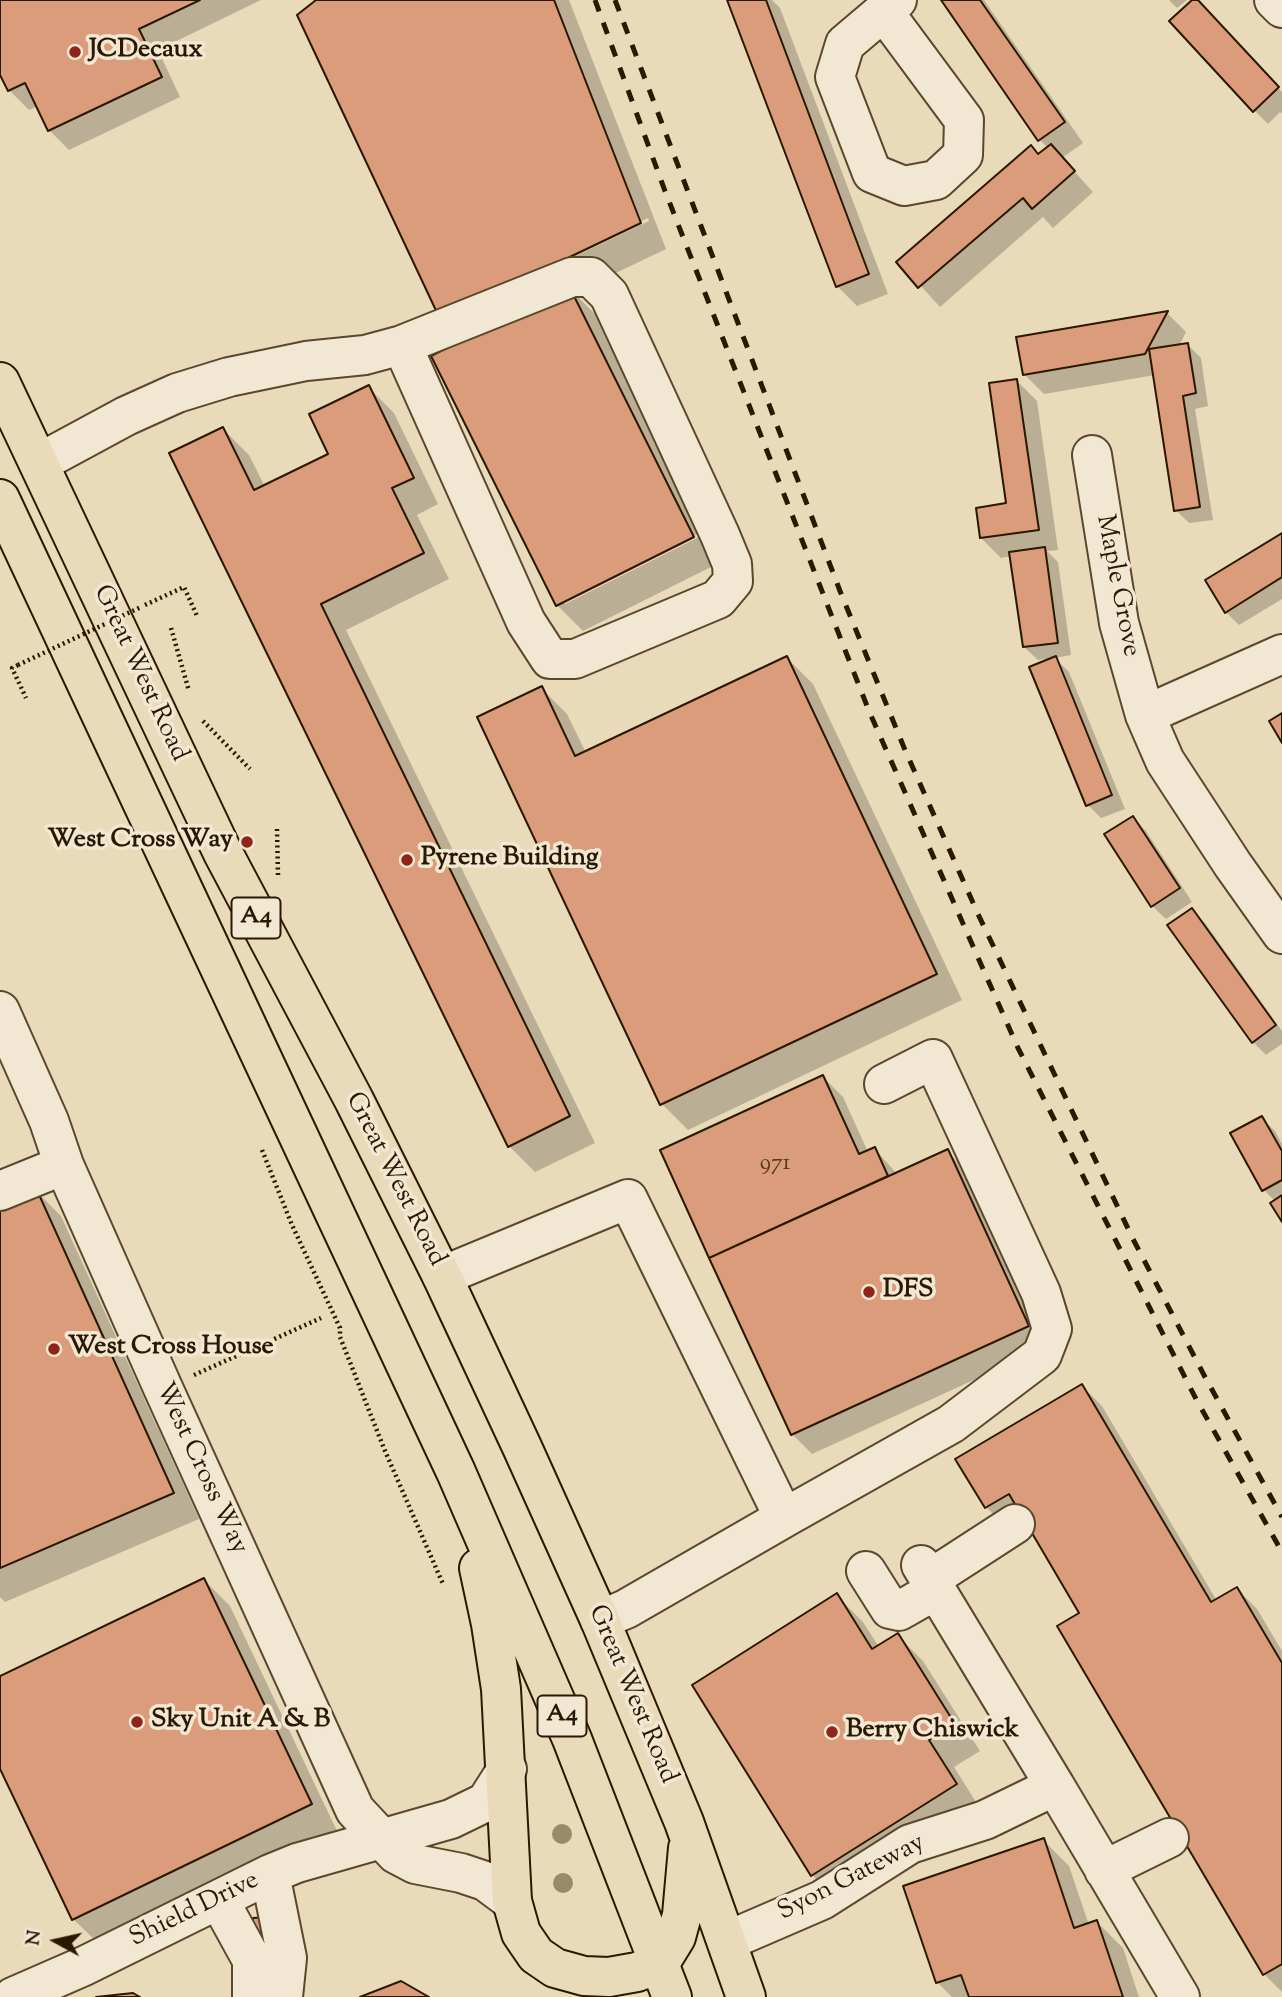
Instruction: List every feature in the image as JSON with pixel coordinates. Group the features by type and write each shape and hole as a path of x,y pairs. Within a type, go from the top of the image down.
{"highway":[{"name":"Great West Road","path":"0,382 223,853 354,1100 442,1276 522,1447 600,1620 684,1822 746,1997"},
{"name":"Great West Road","path":"0,499 456,1472 572,1739 666,1980"},
{"path":"456,1472 491,1624 501,1689 512,1901 521,1933 536,1955 555,1968 584,1976 609,1977 637,1972 666,1980 682,1915 688,1862 684,1822"}],"street":[{"path":"1274,0 1282,8"},
{"path":"39,463 126,416 177,393 229,377 306,361 365,355 402,345 572,277 591,277 609,295 615,307 720,535 732,564 733,581 718,599 575,659 550,659 526,622 402,345"},
{"name":"Maple Grove","path":"1092,455 1119,623 1145,715 1165,761 1282,934"},
{"path":"1145,715 1282,654"},
{"name":"West Cross Way","path":"0,1011 49,1121 64,1165 163,1388 355,1810 396,1854 415,1864 461,1873 485,1881 512,1901"},
{"path":"600,1620 626,1609 951,1424 1042,1355 1052,1329 1041,1293 933,1059 884,1084"},
{"path":"0,1191 64,1165"},
{"path":"442,1276 628,1199 784,1518"},
{"path":"866,1571 890,1609 898,1611 929,1578 1015,1524"},
{"path":"929,1578 1180,1997"},
{"name":"Shield Drive","path":"13,1997 84,1966 297,1863 452,1819 486,1802 507,1769"},
{"name":"Syon Gateway","path":"727,1941 822,1900 910,1844 985,1820 1055,1786"},
{"path":"1104,1870 1169,1838"},
{"path":"270,1874 288,1958 283,1997"},
{"path":"219,1900 252,1960 252,1997"}],"path":[{"path":"26,698 12,668 184,587 197,616"},
{"name":"Great West Road","path":"171,628 190,695"},
{"name":"Great West Road","path":"201,719 250,769"},
{"path":"258,1141 292,1225 341,1328 340,1337 385,1451 445,1588"},
{"path":"206,1369 321,1318"}],"building":[{"name":"JCDecaux","path":"0,0 200,0 139,29 162,77 48,131 25,83 8,91 0,75"},
{"path":"316,0 554,0 641,223 440,319 297,15"},
{"path":"727,0 766,0 869,274 836,287"},
{"path":"941,0 980,0 1065,122 1038,141"},
{"path":"1192,0 1198,0 1279,87 1253,112 1169,21"},
{"path":"1051,144 1075,171 1032,209 1023,198 918,288 896,262 1031,145 1038,154"},
{"path":"569,286 694,537 556,606 431,356"},
{"path":"1168,311 1145,354 1023,375 1016,337"},
{"path":"1188,343 1196,393 1183,396 1200,507 1174,511 1149,349"},
{"path":"1017,379 1039,530 980,538 976,508 1006,503 989,383"},
{"name":"Pyrene Building","path":"369,385 414,478 392,488 424,553 321,604 570,1116 508,1147 169,453 223,427 254,490 328,454 309,414"},
{"path":"1282,533 1282,577 1225,613 1205,580"},
{"path":"1045,547 1058,643 1023,647 1009,552"},
{"path":"787,656 937,974 660,1105 477,717 542,686 575,756"},
{"path":"1056,656 1112,795 1086,806 1029,667"},
{"path":"1282,713 1282,743 1269,721"},
{"path":"1133,816 1180,888 1151,907 1104,834"},
{"path":"1192,908 1276,1025 1252,1043 1167,925"},
{"path":"823,1075 859,1154 875,1147 888,1176 709,1258 660,1150"},
{"path":"1262,1116 1282,1151 1282,1180 1262,1191 1230,1133"},
{"name":"DFS","path":"948,1149 1029,1326 791,1435 709,1258"},
{"name":"West Cross House","path":"36,1188 174,1493 0,1568 0,1205"},
{"path":"1282,1195 1282,1222 1270,1203"},
{"path":"1082,1384 1211,1602 1237,1587 1282,1663 1282,1964 1263,1975 1057,1626 1079,1613 1009,1494 985,1508 955,1459"},
{"name":"Sky Unit A & B","path":"204,1578 312,1804 72,1920 0,1769 0,1676"},
{"name":"Berry Chiswick","path":"837,1593 872,1649 898,1633 955,1724 929,1740 957,1784 811,1876 692,1685"},
{"path":"1044,1838 1074,1928 1097,1920 1123,1997 969,1997 961,1975 936,1983 903,1886"},
{"path":"268,1917 269,1937 250,1937 253,1918"},
{"path":"401,1981 429,1997 360,1997"},
{"path":"133,1993 140,1997 96,1997"}],"railway":[{"path":"595,0 665,191 869,711 1018,1048 1196,1399 1282,1552"},
{"path":"615,0 840,591 905,750 978,914 1133,1239 1282,1517"}],"place":[{"name":"JCDecaux","path":"75,52"},
{"name":"West Cross Way","path":"247,842"},
{"name":"Pyrene Building","path":"407,860"},
{"name":"DFS","path":"869,1292"},
{"name":"West Cross House","path":"54,1349"},
{"name":"Sky Unit A & B","path":"137,1722"},
{"name":"Berry Chiswick","path":"832,1732"}]}
